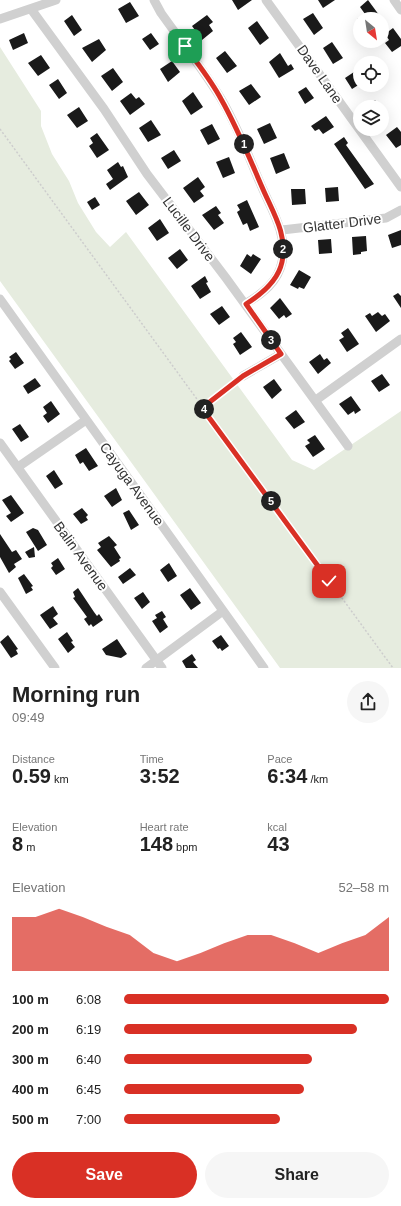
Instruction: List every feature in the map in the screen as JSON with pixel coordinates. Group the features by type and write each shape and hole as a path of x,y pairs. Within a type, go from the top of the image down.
{"street":[{"path":"0,19 56,0"},
{"path":"154,0 160,13 221,98 246,149 282,230 282,262 278,272 265,290 246,304"},
{"name":"Dave Lane","path":"266,0 401,187"},
{"path":"394,0 401,10"},
{"name":"Lucille Drive","path":"31,9 104,109 147,174 246,304 348,446"},
{"name":"Glatter Drive","path":"282,230 386,218 401,210"},
{"name":"Cayuga Avenue","path":"0,299 264,668"},
{"path":"316,400 401,339"},
{"path":"243,376 281,354"},
{"path":"18,468 86,420"},
{"name":"Balin Avenue","path":"0,443 162,668"},
{"path":"0,592 55,668"},
{"path":"146,668 222,611"}],"path":[{"path":"0,129 393,668"},
{"path":"202,408 243,376"}],"shaded area":[{"path":"0,47 41,111 41,126 52,154 69,181 78,203 96,232 110,247 126,232 292,460 314,470 401,411 401,668 280,668 0,281"}],"building":[{"path":"232,0 252,0 238,10"},
{"path":"318,0 335,0 323,8"},
{"path":"368,0 377,12 364,12 360,7"},
{"path":"130,2 139,16 126,23 118,9"},
{"path":"313,13 323,28 314,35 303,19"},
{"path":"72,15 82,30 74,36 64,21"},
{"path":"207,15 213,22 209,25 213,31 202,40 192,26"},
{"path":"257,21 269,38 260,45 248,28"},
{"path":"393,28 401,39 401,46 392,52 389,48 389,31"},
{"path":"24,33 28,43 13,50 9,40"},
{"path":"151,33 159,44 150,50 142,39"},
{"path":"99,39 106,50 92,62 82,48"},
{"path":"332,42 343,58 333,64 323,48"},
{"path":"225,51 237,66 227,73 216,58"},
{"path":"280,53 288,66 291,64 294,69 279,78 269,62"},
{"path":"41,55 50,68 38,76 28,63"},
{"path":"172,61 180,72 168,82 160,69"},
{"path":"113,68 123,82 112,91 101,76"},
{"path":"353,73 353,88 352,89 345,78"},
{"path":"58,79 67,93 59,99 49,85"},
{"path":"251,84 261,97 249,105 239,91"},
{"path":"306,87 314,98 305,104 298,92"},
{"path":"193,92 203,107 191,115 182,101"},
{"path":"131,93 136,99 139,97 145,104 130,115 120,101"},
{"path":"79,107 88,121 77,128 67,115"},
{"path":"326,116 334,127 323,134 319,129 315,131 311,126"},
{"path":"151,120 161,135 148,142 139,128"},
{"path":"270,123 277,138 264,144 257,129"},
{"path":"212,124 220,139 208,145 200,130"},
{"path":"397,127 401,132 401,145 396,148 387,136 389,136 389,133"},
{"path":"97,133 109,150 97,158 89,146 93,143 90,138"},
{"path":"344,137 348,143 346,145 374,184 365,189 334,144"},
{"path":"174,150 181,161 168,169 161,158"},
{"path":"284,153 290,168 276,174 270,158"},
{"path":"229,157 235,173 223,178 216,162"},
{"path":"118,162 121,167 123,166 128,177 110,190 106,184 113,179 107,170"},
{"path":"198,177 205,187 200,191 204,196 194,203 183,188"},
{"path":"338,187 339,201 326,202 325,188"},
{"path":"291,189 305,189 306,204 292,205"},
{"path":"139,192 149,205 136,215 126,201"},
{"path":"95,197 100,205 92,210 87,202"},
{"path":"247,200 259,227 250,231 247,223 243,225 237,212 240,210 237,205"},
{"path":"216,206 221,213 218,215 224,223 214,230 202,215"},
{"path":"160,219 169,233 157,241 148,228"},
{"path":"401,230 401,245 392,248 388,235"},
{"path":"366,236 367,251 361,252 361,254 353,255 352,237"},
{"path":"331,239 332,253 319,254 318,240"},
{"path":"180,249 188,260 177,269 168,258"},
{"path":"247,254 251,257 253,254 261,259 251,274 240,266"},
{"path":"299,270 311,277 304,289 299,287 298,289 290,285"},
{"path":"205,276 208,282 206,283 211,292 200,299 191,286"},
{"path":"398,293 401,296 401,308 393,296"},
{"path":"280,298 292,314 286,318 284,315 279,319 270,308"},
{"path":"222,306 230,317 219,325 210,314"},
{"path":"378,312 382,316 385,314 390,321 376,332 365,316 370,313 372,316"},
{"path":"348,328 359,344 347,352 339,340 344,337 341,333"},
{"path":"241,332 252,347 240,355 233,344 236,342 233,338"},
{"path":"16,352 24,363 15,369 9,361 11,359 9,357"},
{"path":"320,354 324,360 327,358 331,363 318,374 309,362"},
{"path":"382,374 390,385 379,392 371,381"},
{"path":"35,378 41,386 28,394 23,386"},
{"path":"274,379 282,390 272,399 263,387"},
{"path":"351,396 361,410 355,414 354,411 348,415 339,404"},
{"path":"51,401 60,414 48,423 43,416 47,413 43,407"},
{"path":"296,410 305,422 294,429 285,418"},
{"path":"20,424 29,437 21,442 12,429"},
{"path":"315,435 325,449 313,457 305,446 310,443 307,440"},
{"path":"86,448 98,466 89,471 83,462 80,464 75,455"},
{"path":"54,470 63,484 55,489 46,476"},
{"path":"116,488 122,500 112,507 104,496"},
{"path":"11,495 24,513 11,522 6,516 11,513 2,500"},
{"path":"82,508 88,515 86,517 88,520 81,524 73,514"},
{"path":"129,510 139,525 131,530 123,513"},
{"path":"33,528 38,530 47,545 38,551 26,532"},
{"path":"0,534 12,552 16,550 22,559 14,564 16,567 9,573 0,557"},
{"path":"109,536 117,545 114,547 121,558 119,559 120,561 111,567 97,550 101,547 98,543"},
{"path":"34,547 35,557 29,558 25,552"},
{"path":"58,558 65,569 56,575 51,568 53,566 51,563"},
{"path":"169,563 177,576 168,582 160,570"},
{"path":"130,568 136,575 123,584 118,577"},
{"path":"24,574 33,586 31,587 33,590 26,594 18,578"},
{"path":"78,588 97,616 99,614 103,620 93,627 91,624 89,626 84,619 87,617 73,598 75,597 73,592"},
{"path":"190,588 201,603 191,610 180,595"},
{"path":"143,592 150,602 142,609 134,598"},
{"path":"53,606 58,614 53,618 58,624 50,629 40,615"},
{"path":"162,611 166,617 163,619 168,627 160,633 152,621 157,618 155,615"},
{"path":"67,632 75,647 68,653 58,639"},
{"path":"8,635 18,649 16,650 18,654 11,658 0,642"},
{"path":"221,635 229,646 222,651 220,648 218,649 212,641"},
{"path":"117,639 127,654 121,658 106,655 102,649"},
{"path":"192,654 196,660 193,662 198,668 186,668 182,661"}],"route":[{"path":"185,46 221,98 232,119 282,230 283,251 282,262 271,284 260,295 246,304 281,354 243,376 202,408 329,581"}]}
